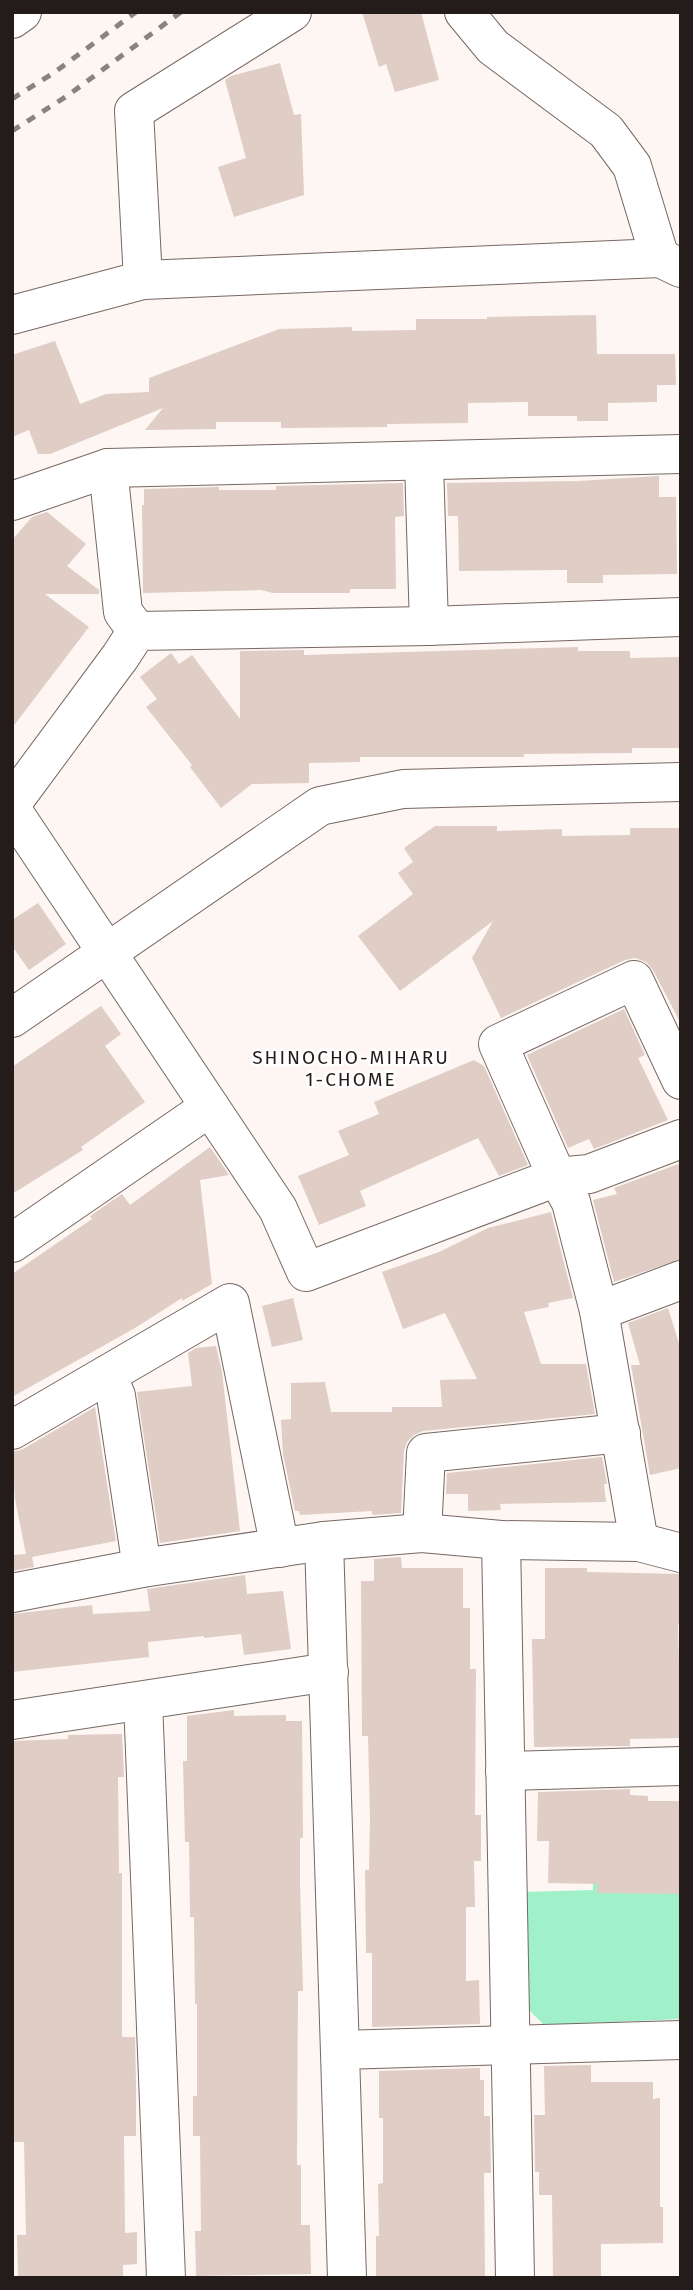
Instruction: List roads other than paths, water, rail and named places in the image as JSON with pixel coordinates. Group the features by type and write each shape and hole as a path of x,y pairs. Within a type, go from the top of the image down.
{"street":[{"path":"12,19 22,12"},
{"path":"143,280 134,111 292,12"},
{"path":"12,315 143,280 670,263 632,166 606,131 493,47 464,12"},
{"path":"12,501 108,468 681,454"},
{"path":"424,462 429,626"},
{"path":"108,468 123,612 136,631"},
{"path":"136,631 429,626 681,617"},
{"path":"12,803 120,657 136,631"},
{"path":"12,1018 320,806 403,789 681,782"},
{"path":"12,810 278,1209 306,1272 557,1177 589,1174 681,1139"},
{"path":"639,1542 600,1311 571,1202 557,1177 498,1044 634,980 681,1080"},
{"path":"12,1243 210,1107"},
{"path":"600,1311 681,1280"},
{"path":"12,1430 230,1303 280,1548"},
{"path":"107,1375 116,1396 142,1568"},
{"path":"422,1532 426,1453 621,1433"},
{"path":"12,1592 142,1568 324,1541 422,1532 500,1540 639,1542 681,1553"},
{"path":"500,1540 515,2278"},
{"path":"324,1541 347,2278"},
{"path":"12,1720 329,1672"},
{"path":"143,1701 166,2278"},
{"path":"505,1771 681,1766"},
{"path":"340,2050 681,2040"}],"railway":[{"path":"12,99 55,72 136,12"},
{"path":"12,131 67,96 181,12"}],"district":[{"name":"SHINOCHO-MIHARU 1-CHOME","path":"351,1068"}]}
